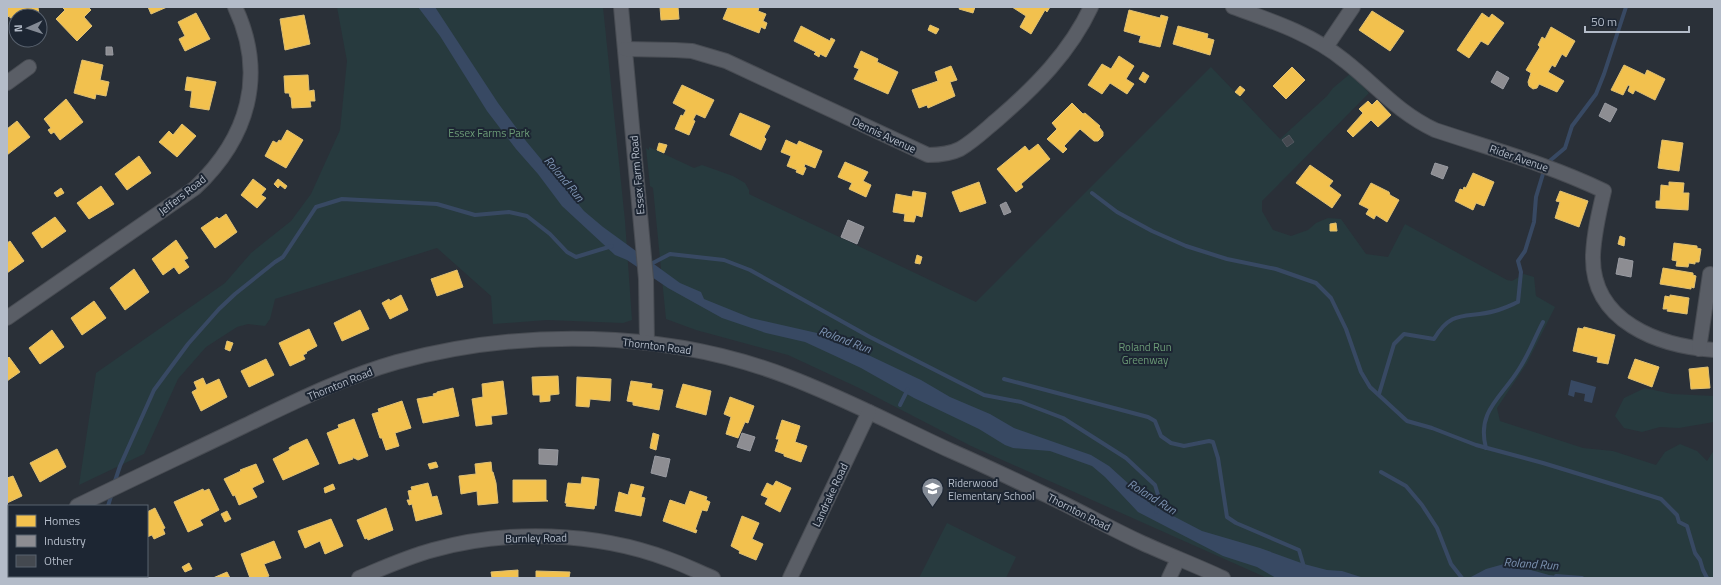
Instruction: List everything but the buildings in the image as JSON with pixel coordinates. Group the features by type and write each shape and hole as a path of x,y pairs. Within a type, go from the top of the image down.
{"street":[{"name":"Jeffers Road","path":"7,318 195,188 210,173 232,144 241,126 249,90 250,56 246,36 235,7"},
{"name":"Essex Farm Road","path":"621,7 646,279 647,343"},
{"name":"Dennis Avenue","path":"625,49 692,51 726,61 928,155 940,155 960,149 977,137 1024,96 1064,53 1084,22 1091,7"},
{"name":"Rider Avenue","path":"1233,7 1299,33 1326,47 1345,61 1404,113 1435,130 1555,170 1604,191 1595,229 1593,256 1598,284 1612,308 1634,328 1645,334 1674,345 1714,350"},
{"path":"1326,47 1353,7"},
{"path":"7,83 29,67"},
{"path":"1699,349 1710,274"},
{"name":"Thornton Road","path":"79,505 341,382 396,363 454,349 519,341 548,339 647,343 691,350 734,360 783,375 869,412 1046,494 1137,540 1223,578"},
{"name":"Landrake Road","path":"790,578 869,412"},
{"name":"Burnley Road","path":"359,578 410,557 451,545 500,538 550,536 602,541 633,548 668,559 713,578"},
{"path":"1169,578 1178,559"}],"green space":[{"name":"Essex Farms Park","path":"337,7 603,7 625,221 632,320 623,323 547,320 493,324 491,296 437,248 275,299 270,319 265,326 248,324 237,327 206,347 178,379 144,454 79,485 96,373 225,283 251,253 291,221 311,194 340,130 347,61"},
{"name":"Roland Run Greenway","path":"1211,67 1280,139 1327,96 1333,88 1351,73 1369,93 1262,201 1262,211 1273,230 1291,236 1308,230 1316,223 1328,218 1341,219 1366,254 1388,257 1405,224 1507,280 1512,281 1524,274 1534,277 1536,296 1555,307 1527,363 1497,408 1500,421 1583,448 1613,451 1656,465 1665,452 1680,444 1697,451 1707,461 1714,450 1714,578 1267,578 971,446 859,388 788,355 696,330 666,319 653,188 650,186 646,148 649,150 649,147 694,168 702,165 733,176 745,183 749,190 749,194 976,302"},
{"path":"1645,388 1672,394 1714,396 1714,422 1679,428 1660,427 1642,432 1624,428 1615,416 1624,398"},
{"path":"947,523 1016,557 1006,578 919,578"},
{"path":"7,561 8,577 87,577 7,578"}],"water":[{"name":"Roland Run","path":"418,7 435,7 498,103 526,141 584,211 603,227 680,283 701,292 704,299 751,318 817,333 843,343 921,380 950,397 990,414 1014,428 1091,455 1109,466 1152,505 1202,531 1260,548 1304,564 1327,570 1342,571 1364,578 1276,578 1257,567 1223,556 1138,512 1105,477 1092,466 1050,451 1013,448 1005,445 979,429 914,398 861,368 831,354 805,342 766,333 722,318 668,288 627,260 615,255 562,206 487,111 440,36"},
{"path":"1571,380 1596,387 1592,403 1584,401 1585,394 1575,392 1574,397 1568,395"},
{"name":"Roland Run","path":"1504,564 1549,575 1576,578 1469,578 1486,569"}],"waterway":[{"path":"1379,394 1394,344 1404,334 1434,339 1441,329 1454,319 1461,316 1495,311 1518,302 1521,272 1518,261 1525,251 1534,222 1536,197 1546,164 1565,148 1572,126 1596,94 1626,7"},
{"path":"1092,193 1117,212 1152,231 1186,246 1227,259 1276,269 1316,283 1331,298 1346,329 1361,372 1370,387 1407,421 1432,428 1476,445 1543,463 1661,499 1677,515 1679,522 1687,526 1695,553 1700,560 1707,578"},
{"path":"114,484 120,466 154,390 188,344 219,309 235,294 283,257 316,207 342,199 437,204 475,215 509,212 527,216 550,234 567,252 576,257 612,246"},
{"path":"649,265 670,254 724,260 750,270 870,337 984,395 1021,402 1063,418 1126,458 1155,485 1159,498 1156,512"},
{"path":"1486,448 1484,435 1485,424 1492,405 1523,363 1543,322"},
{"path":"1004,379 1148,417 1155,421 1161,436 1171,443 1184,446 1209,441 1213,442 1218,458 1227,517 1236,523 1299,550 1304,567"},
{"path":"900,405 908,389"},
{"path":"1381,472 1406,486 1422,505 1437,528 1451,564 1462,578"},
{"path":"108,505 112,493"},
{"name":"Roland Run","path":"1556,576 1582,578"}],"place":[{"name":"Riderwood Elementary School","path":"932,508"}]}
